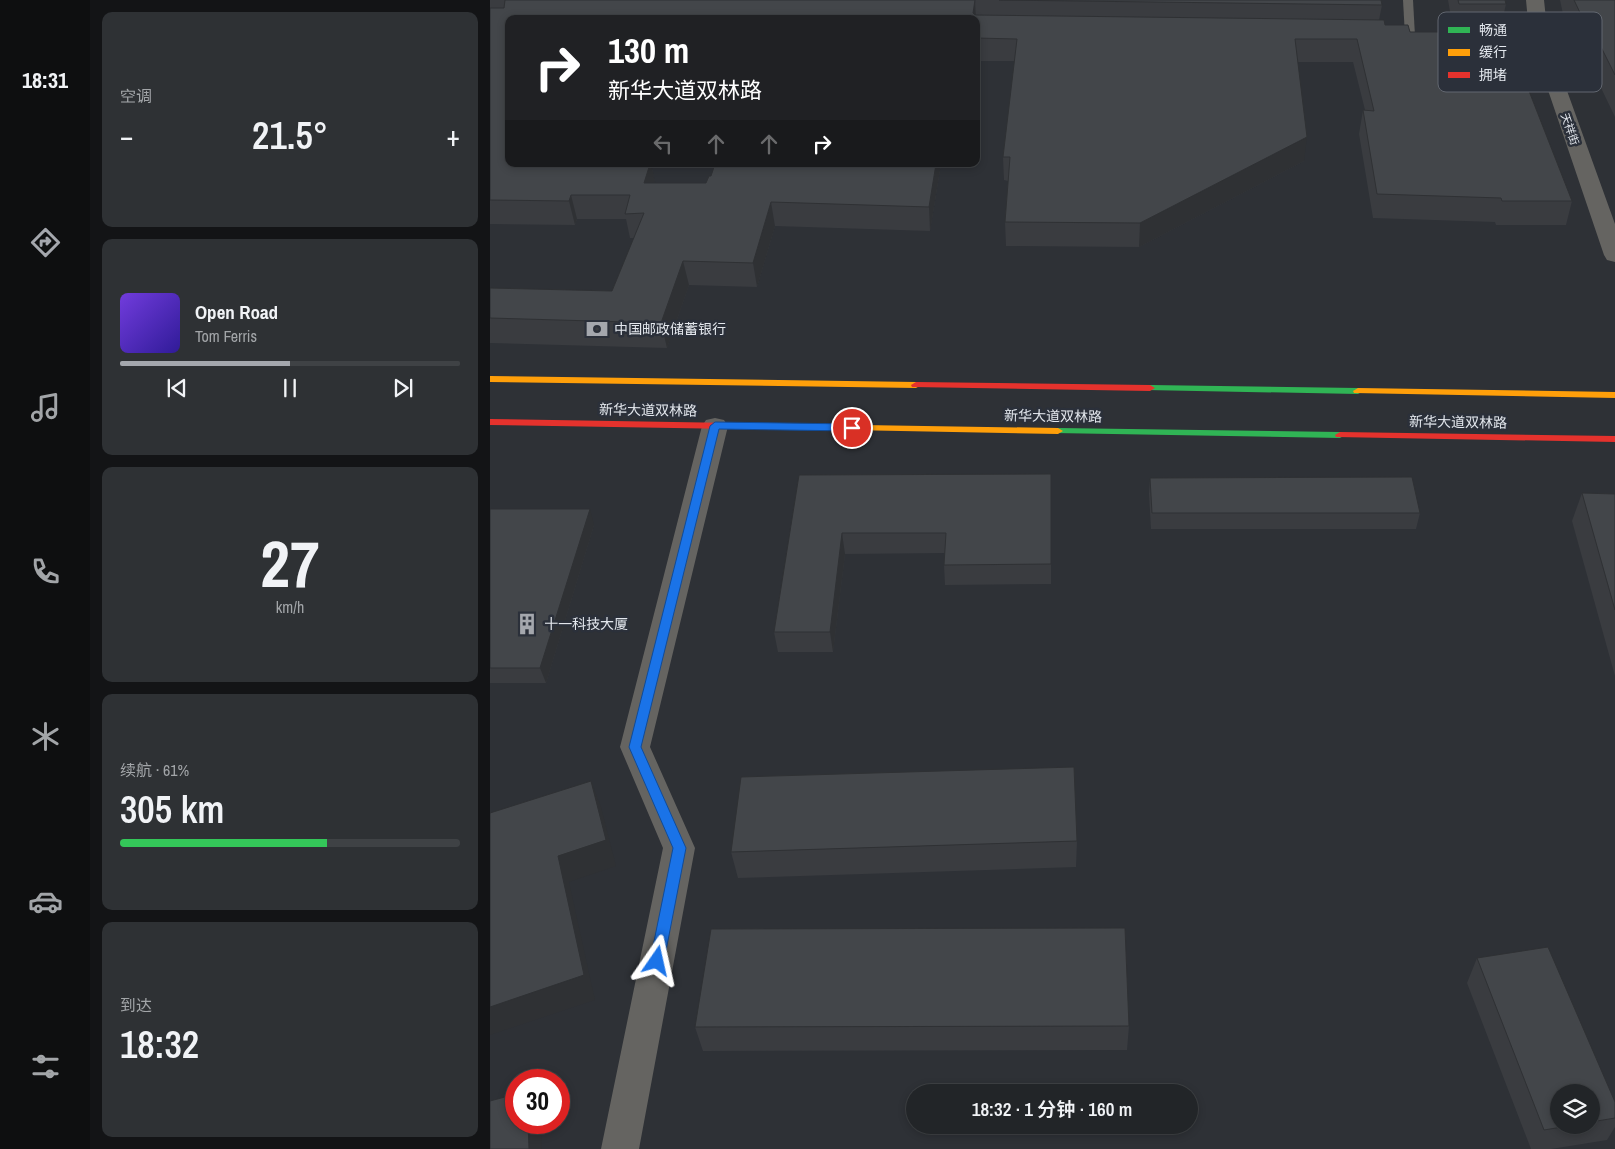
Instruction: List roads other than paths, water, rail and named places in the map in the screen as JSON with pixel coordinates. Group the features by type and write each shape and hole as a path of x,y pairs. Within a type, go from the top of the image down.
{"main road":[{"name":"新华大道双林路","path":"490,379 1615,395"},
{"name":"新华大道双林路","path":"490,422 1615,439"}],"street":[{"path":"1391,36 1430,36"},
{"name":"天祥街","path":"1558,92 1613,246"},
{"path":"620,1149 679,848 635,747 715,426"}],"lane":[{"path":"1408,0 1410,36"}],"place":[{"name":"中国邮政储蓄银行","path":"597,329"},
{"name":"十一科技大厦","path":"527,624"}]}
